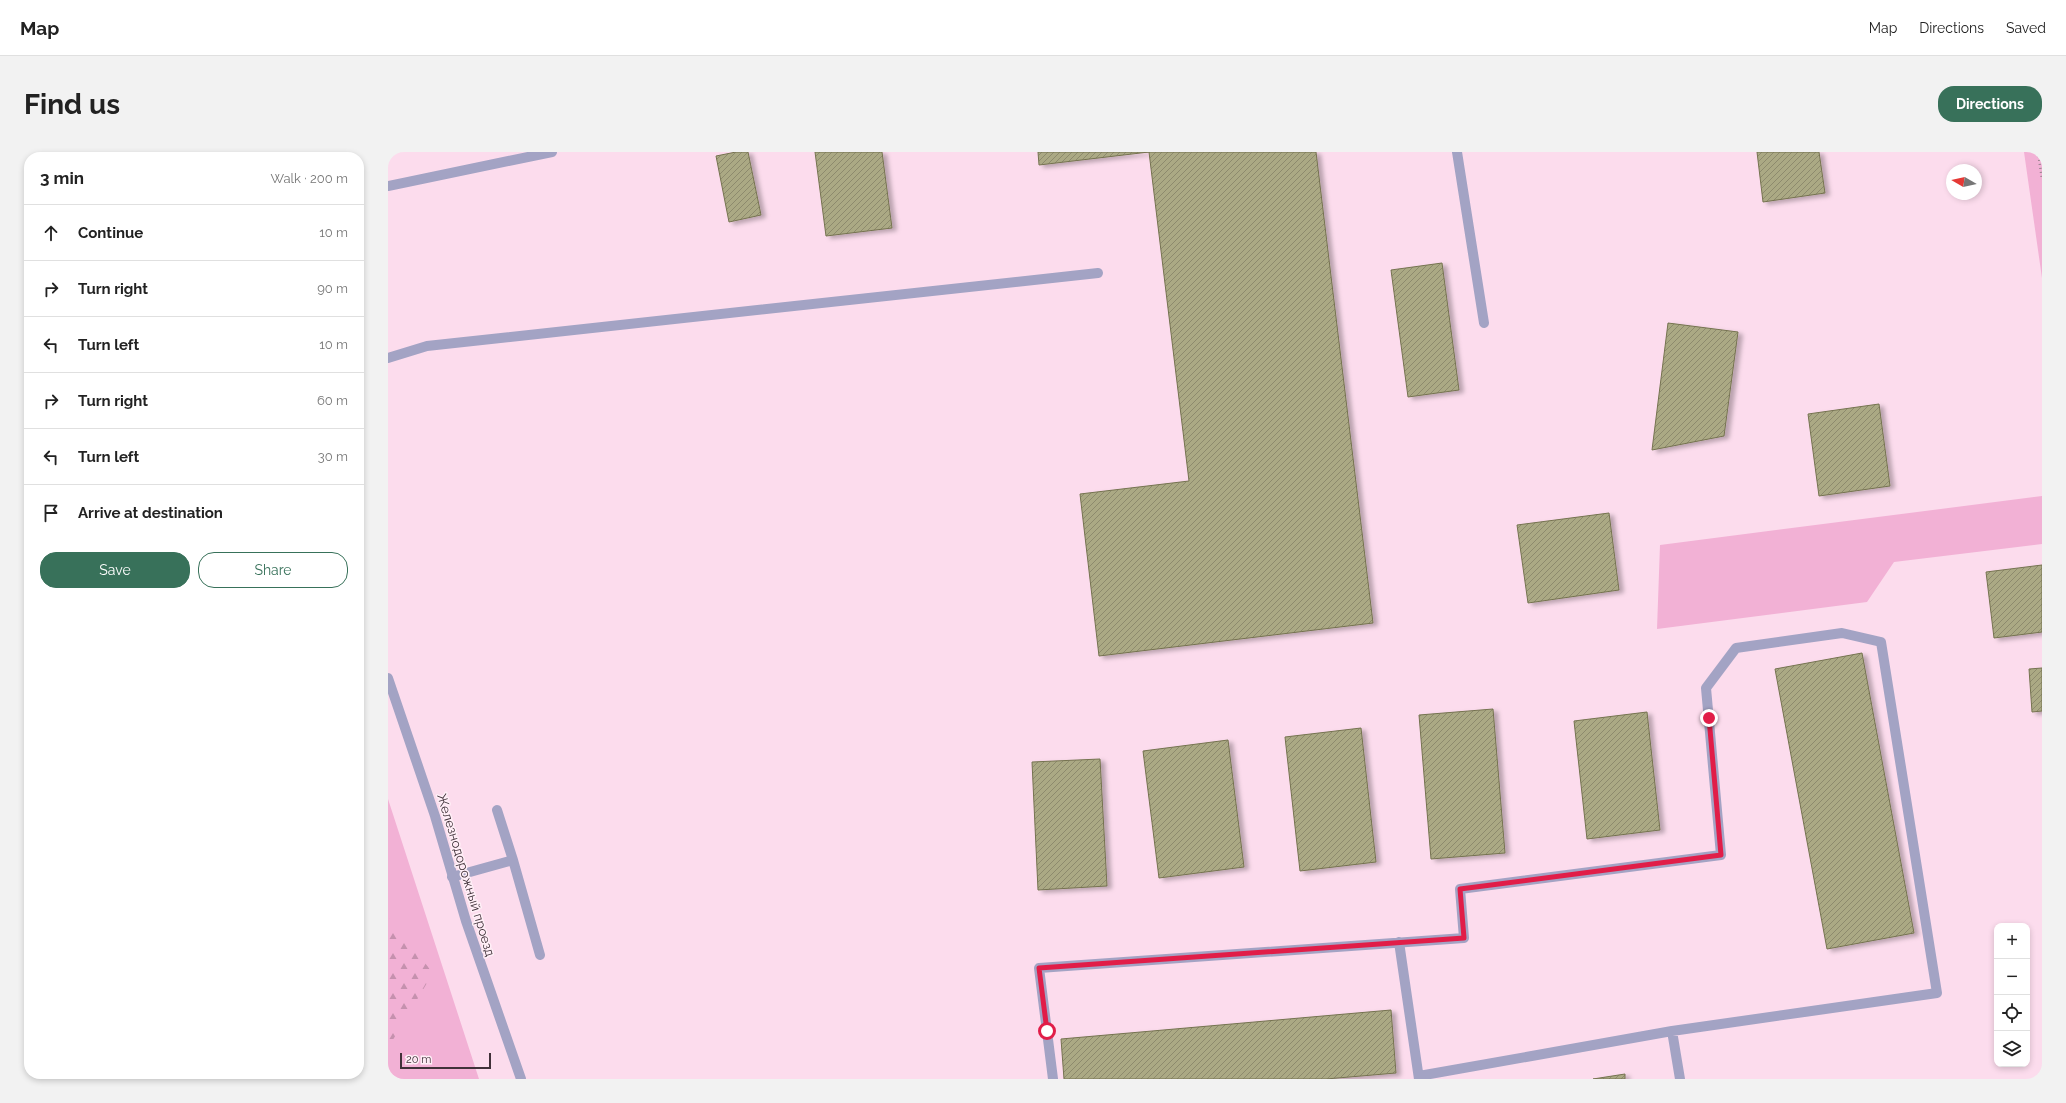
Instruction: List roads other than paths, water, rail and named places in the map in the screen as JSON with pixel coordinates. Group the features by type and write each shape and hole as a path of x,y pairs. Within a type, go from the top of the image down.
{"street":[{"path":"388,186 552,152"},
{"path":"1457,152 1484,323"},
{"path":"388,358 427,346 1098,273"},
{"path":"1053,1079 1039,968 1399,942 1464,938 1460,889 1721,855 1706,688 1731,654 1736,648 1842,633 1880,642 1937,993 1672,1031 1419,1077 1399,942"},
{"name":"Железнодорожный проезд","path":"388,678 435,816 452,877 520,1079"},
{"path":"497,810 540,955"},
{"path":"452,877 512,860"},
{"path":"1672,1031 1680,1079"}]}
